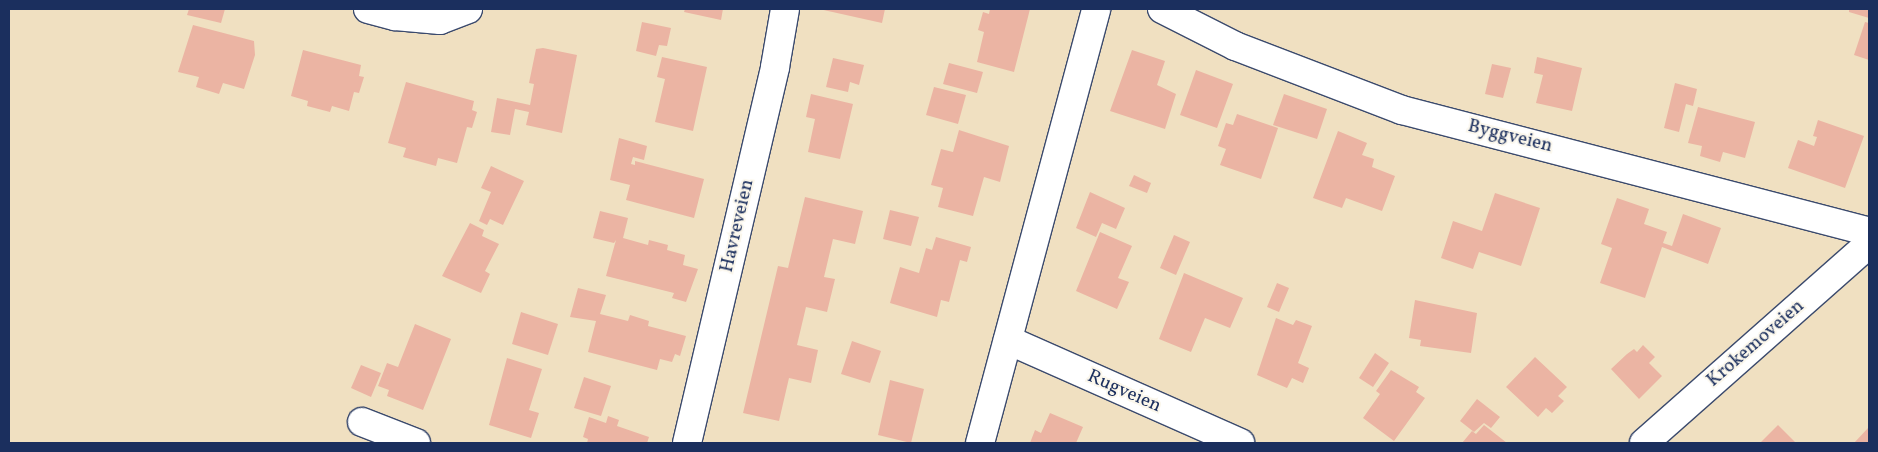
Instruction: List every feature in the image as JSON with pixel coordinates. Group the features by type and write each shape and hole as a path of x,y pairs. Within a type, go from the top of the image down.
{"street":[{"path":"368,9 395,16 440,20 468,9"},
{"name":"Havreveien","path":"687,443 775,67 785,9"},
{"path":"980,443 1096,9"},
{"name":"Byggveien","path":"1162,9 1235,46 1402,110 1869,232"},
{"name":"Krokemoveien","path":"1644,443 1869,244"},
{"name":"Rugveien","path":"1008,340 1240,443"},
{"path":"362,422 416,443"}],"building":[{"path":"189,9 225,9 221,23 187,15"},
{"path":"685,9 723,9 721,20 684,12"},
{"path":"819,9 885,9 882,23"},
{"path":"990,9 1030,9 1014,72 977,62 984,32 978,30 983,12 989,14"},
{"path":"1849,9 1869,9 1869,18 1849,12"},
{"path":"642,22 671,28 667,46 659,45 656,56 636,51"},
{"path":"1865,22 1869,23 1869,60 1854,55"},
{"path":"193,25 254,41 255,55 244,89 223,83 219,94 196,87 199,77 178,72"},
{"path":"543,48 577,55 562,133 526,125 529,112 515,109 510,135 491,132 497,98 530,105 534,84 529,83 536,49"},
{"path":"303,50 361,65 359,76 364,77 359,93 354,92 349,111 332,106 330,112 307,106 308,101 291,96"},
{"path":"1132,50 1165,61 1157,85 1176,94 1165,129 1110,111"},
{"path":"662,57 707,67 693,131 655,122 665,79 657,77"},
{"path":"1537,57 1582,68 1572,111 1536,103 1543,75 1534,73"},
{"path":"833,58 864,65 859,85 850,82 848,92 826,87"},
{"path":"949,63 983,72 977,93 943,84"},
{"path":"1492,64 1511,68 1503,98 1485,94"},
{"path":"1196,70 1233,84 1217,128 1180,115"},
{"path":"406,82 474,101 472,110 477,112 472,128 467,127 457,163 438,158 436,166 403,157 406,148 388,143"},
{"path":"1675,83 1697,89 1693,106 1686,104 1679,132 1664,128"},
{"path":"934,87 966,95 958,124 926,115"},
{"path":"811,94 853,104 840,159 808,152 815,119 806,117"},
{"path":"1284,94 1327,109 1317,139 1273,125"},
{"path":"1698,107 1755,122 1745,158 1723,152 1720,162 1700,156 1702,146 1688,143"},
{"path":"1237,114 1278,128 1261,179 1220,165 1226,149 1218,146 1226,123 1233,125"},
{"path":"1818,120 1864,136 1845,188 1788,168 1798,140 1814,146 1817,137 1813,136"},
{"path":"959,130 1009,146 1000,182 984,177 973,216 938,207 943,188 931,185 941,149 953,152"},
{"path":"1338,131 1367,143 1362,155 1374,159 1372,167 1395,176 1382,211 1346,198 1342,208 1313,198"},
{"path":"619,138 647,146 644,160 633,157 631,164 635,165 635,161 704,179 694,218 626,200 630,185 610,180"},
{"path":"491,166 524,181 503,225 490,219 487,225 479,221 491,192 481,188"},
{"path":"1134,175 1151,183 1147,193 1129,186"},
{"path":"1090,192 1125,208 1116,229 1102,223 1096,237 1076,228"},
{"path":"1495,193 1540,208 1521,266 1479,252 1473,269 1441,258 1453,221 1482,231"},
{"path":"805,197 863,211 855,244 833,239 824,277 835,279 827,312 806,307 797,345 818,350 811,383 789,378 779,421 743,413 778,266 788,268"},
{"path":"1617,198 1649,209 1644,224 1667,232 1663,243 1672,246 1683,214 1721,228 1708,264 1662,247 1645,298 1600,283 1612,248 1601,244"},
{"path":"890,210 919,217 911,246 883,239"},
{"path":"600,211 628,218 623,238 648,245 649,240 668,245 667,250 685,255 683,265 698,269 686,302 672,298 674,293 606,276 616,240 614,243 593,238"},
{"path":"470,223 484,230 482,236 499,244 485,271 490,274 481,293 442,276"},
{"path":"1100,232 1132,246 1118,278 1129,282 1117,309 1076,291"},
{"path":"1174,235 1190,242 1176,275 1160,268"},
{"path":"936,237 971,247 967,262 960,260 949,302 941,300 937,317 890,303 900,267 919,273 926,248 932,250"},
{"path":"1184,273 1243,298 1230,328 1205,318 1191,352 1159,339"},
{"path":"1277,283 1289,288 1279,312 1267,307"},
{"path":"578,288 606,295 600,314 628,321 630,315 649,321 648,326 686,336 680,356 675,354 672,362 660,359 657,370 588,352 596,321 570,317"},
{"path":"1415,300 1477,313 1471,353 1420,346 1421,340 1409,338"},
{"path":"521,312 558,324 548,355 512,344"},
{"path":"1276,318 1293,325 1296,320 1312,326 1298,363 1309,368 1303,383 1292,378 1287,388 1257,375"},
{"path":"415,324 451,339 423,410 387,396 389,390 378,386 387,363 398,367"},
{"path":"852,341 881,351 870,383 841,374"},
{"path":"1643,345 1655,357 1649,363 1662,376 1639,399 1611,369 1627,354 1634,349 1637,352"},
{"path":"1375,353 1389,363 1373,387 1359,378"},
{"path":"1535,357 1567,387 1558,396 1564,401 1552,413 1546,408 1538,417 1506,387"},
{"path":"507,358 542,369 529,410 539,413 531,438 489,425"},
{"path":"361,365 381,373 371,397 351,388"},
{"path":"1391,370 1419,387 1416,392 1425,398 1394,441 1363,418 1380,394 1376,391"},
{"path":"584,377 611,386 601,416 574,408"},
{"path":"890,380 924,389 911,443 878,435"},
{"path":"1477,399 1500,417 1491,428 1484,423 1474,432 1460,421"},
{"path":"1050,413 1083,427 1076,443 1030,443 1035,430 1041,433"},
{"path":"608,416 619,420 617,426 649,437 647,443 587,443 588,439 583,437 589,417 606,423"},
{"path":"1484,425 1507,443 1462,443 1472,431 1476,434"},
{"path":"1778,425 1796,443 1760,443"},
{"path":"1869,427 1869,443 1854,443"}]}
